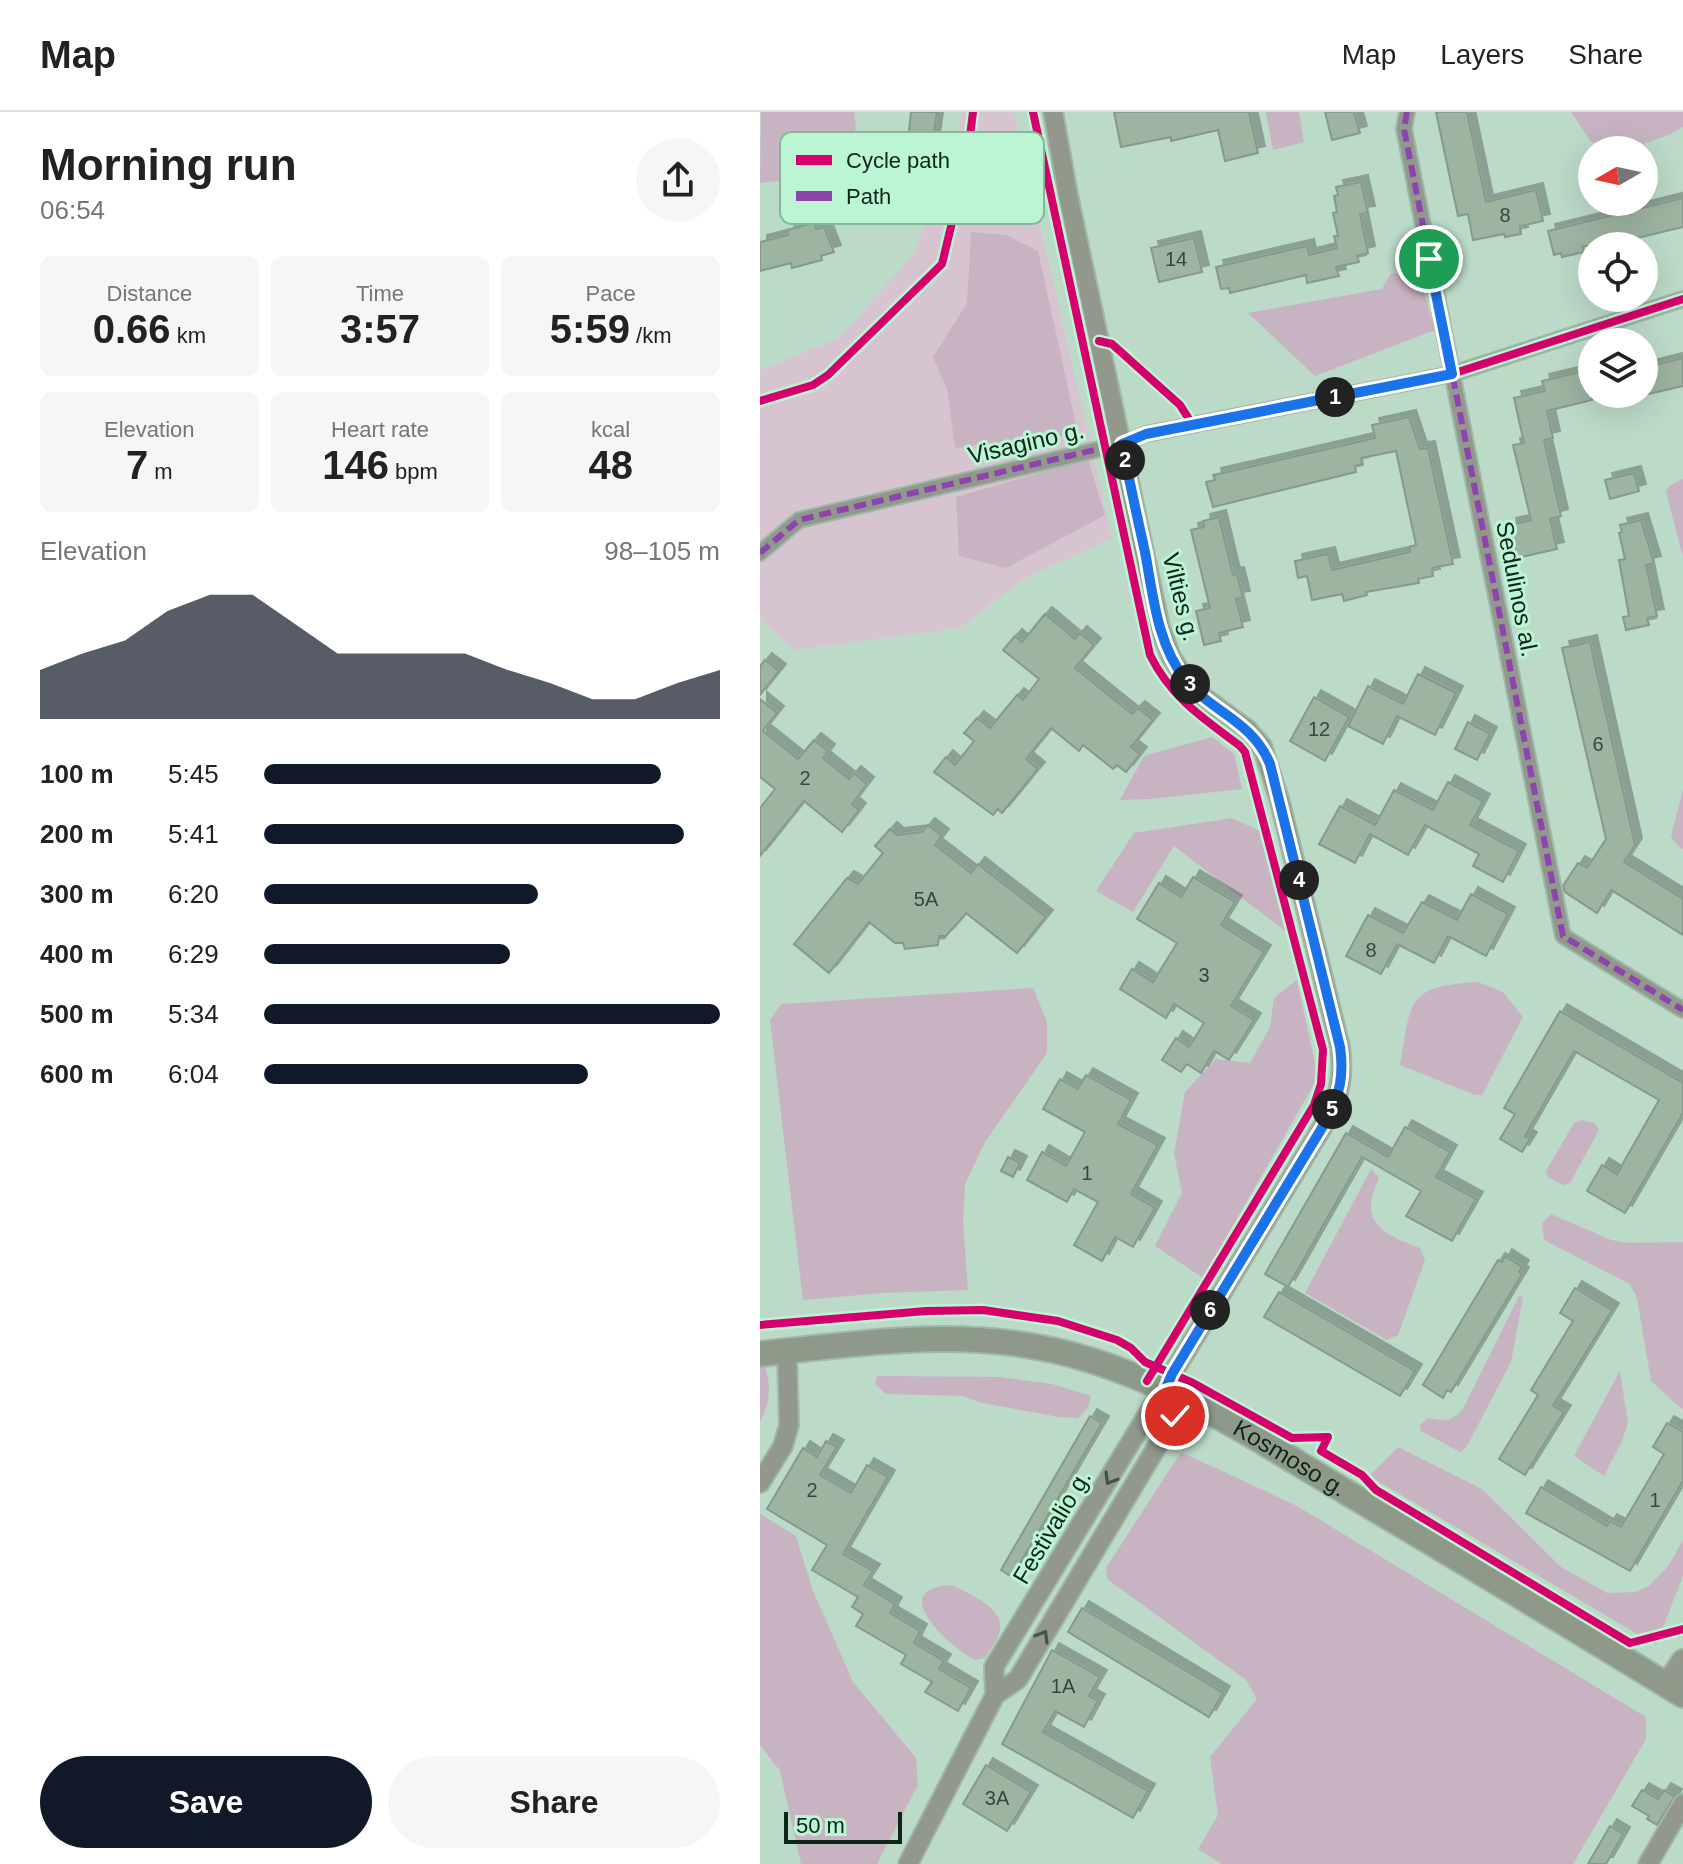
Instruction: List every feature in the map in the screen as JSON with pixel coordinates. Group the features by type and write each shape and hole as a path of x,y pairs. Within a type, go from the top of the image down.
{"main road":[{"name":"Kosmoso g.","path":"760,1354 920,1339 1034,1346 1076,1356 1176,1393 1675,1690"}],"street":[{"name":"Vilties g.","path":"1053,112 1160,627 1171,657 1186,680 1202,696 1247,729 1262,746 1270,764 1338,1036 1343,1069 1338,1097 1328,1118 1196,1333 1176,1393"},
{"name":"Sedulinos al.","path":"1407,112 1404,129 1563,936 1683,1010"},
{"name":"Visagino g.","path":"760,553 799,520 1122,444 1146,434 1452,374 1683,299"},
{"path":"760,1483 783,1446 789,1425 787,1351"},
{"name":"Festivalio g.","path":"995,1695 994,1667 1176,1393"},
{"name":"Festivalio g.","path":"908,1864 995,1695 1018,1679 1176,1393"},
{"path":"1675,1690 1683,1661"},
{"path":"1648,1864 1683,1804"}],"shaded area":[{"path":"761,112 854,112 856,129 853,132 780,132 780,181 760,183"},
{"path":"961,112 1014,112 1019,132 958,132"},
{"path":"1266,112 1299,112 1304,142 1273,150"},
{"path":"1571,112 1683,112 1683,127 1658,139 1658,136 1587,136"},
{"path":"925,224 1040,224 1112,538 1022,580 960,628 794,650 760,619 760,370 839,338 914,254"},
{"path":"971,232 1006,235 1038,251 1078,434 955,448 947,389 933,357 967,303"},
{"path":"1391,273 1407,275 1424,292 1435,330 1315,376 1248,313 1382,289"},
{"path":"1088,459 1105,515 1006,568 959,556 956,497"},
{"path":"1683,479 1683,557 1666,492 1670,485"},
{"path":"1212,737 1234,754 1242,789 1120,800 1144,756"},
{"path":"1683,790 1683,849 1671,836"},
{"path":"1232,818 1262,832 1289,934 1174,846 1133,912 1096,891 1134,833"},
{"path":"1297,980 1318,1077 1203,1278 1155,1246 1182,1193 1174,1154 1185,1092 1216,1059 1250,1063 1270,1027 1274,998"},
{"path":"1478,982 1503,992 1523,1017 1482,1095 1475,1095 1400,1065 1407,1026 1416,1001 1437,988"},
{"path":"1033,988 1047,1022 1047,1053 985,1142 965,1184 963,1223 968,1290 803,1300 770,1020 781,1004"},
{"path":"1582,1120 1594,1123 1599,1130 1570,1183 1563,1185 1548,1177 1546,1171 1574,1123"},
{"path":"1371,1169 1379,1178 1373,1193 1372,1216 1384,1231 1420,1248 1425,1260 1398,1335 1387,1340 1305,1293"},
{"path":"1551,1214 1611,1240 1629,1243 1683,1242 1683,1410 1651,1381 1637,1298 1630,1284 1544,1240 1542,1223"},
{"path":"1519,1296 1523,1297 1511,1362 1466,1448 1460,1452 1421,1431 1420,1425 1428,1418 1449,1419 1464,1407"},
{"path":"760,1365 764,1365 767,1372 769,1386 768,1401 760,1422"},
{"path":"1620,1371 1628,1423 1604,1476 1574,1456"},
{"path":"877,1376 1000,1377 1052,1384 1091,1396 1088,1408 1078,1418 1059,1417 982,1403 963,1396 886,1394 875,1384"},
{"path":"1398,1447 1482,1489 1561,1567 1607,1593 1636,1592 1649,1586 1669,1565 1683,1540 1683,1576 1656,1645 1369,1476"},
{"path":"1181,1452 1297,1506 1646,1717 1646,1739 1573,1864 1222,1864 1198,1849 1218,1815 1210,1757 1257,1699 1246,1680 1107,1579 1106,1568"},
{"path":"760,1514 796,1536 813,1591 853,1682 916,1758 918,1785 877,1864 801,1864 780,1771 760,1745"},
{"path":"952,1585 984,1602 1000,1622 998,1637 985,1658 975,1660 964,1653 928,1618 923,1596 932,1589"}],"building":[{"path":"911,112 937,112 934,132 909,132"},
{"path":"1114,112 1249,112 1258,153 1225,161 1218,130 1171,141 1171,137 1121,147"},
{"path":"1325,112 1354,112 1360,133 1332,140"},
{"path":"1436,112 1467,112 1486,202 1536,190 1543,221 1520,226 1521,234 1473,240 1468,214 1458,216"},
{"path":"1361,182 1368,213 1360,214 1368,253 1357,256 1359,262 1336,267 1339,276 1307,283 1306,275 1230,293 1229,288 1221,289 1216,267 1307,246 1309,255 1337,248 1333,213 1337,212 1336,187"},
{"path":"1683,198 1683,227 1658,233 1578,232 1578,253 1562,257 1561,253 1554,255 1548,231 1609,216 1658,216 1658,204"},
{"path":"810,224 814,224 816,229 824,227 834,252 821,256 822,260 792,268 791,263 760,271 760,242 788,235 787,230"},
{"path":"1194,238 1202,272 1159,282 1151,248"},
{"path":"1683,358 1683,386 1658,392 1658,364"},
{"path":"1578,372 1578,403 1547,411 1553,438 1544,440 1561,516 1550,519 1557,549 1517,558 1509,525 1531,520 1513,445 1524,443 1514,398 1545,391 1542,381"},
{"path":"1409,417 1420,449 1428,448 1453,564 1432,568 1433,576 1418,579 1419,583 1366,592 1367,595 1344,601 1342,594 1312,600 1307,576 1298,578 1295,561 1328,554 1332,570 1410,552 1409,547 1416,545 1396,451 1361,458 1362,464 1355,466 1356,472 1213,507 1206,482 1215,480 1214,475 1375,438 1372,425"},
{"path":"1634,473 1639,491 1610,499 1605,480"},
{"path":"1219,517 1233,575 1237,574 1243,598 1236,599 1243,627 1219,633 1221,641 1204,645 1196,611 1210,608 1191,530 1204,527 1203,521"},
{"path":"1641,520 1654,563 1646,565 1657,616 1647,618 1649,625 1626,630 1623,617 1629,616 1619,560 1625,559 1620,525"},
{"path":"1045,614 1075,639 1080,633 1094,645 1075,668 1132,714 1138,708 1153,720 1131,747 1140,754 1126,772 1117,765 1113,769 1083,745 1079,751 1051,728 1026,759 1038,769 1002,813 998,809 993,815 934,772 946,757 955,765 974,741 964,733 977,718 990,728 1017,695 1023,700 1039,679 1003,650 1015,636 1022,642"},
{"path":"1590,642 1635,845 1624,862 1683,899 1683,935 1611,890 1597,913 1565,892 1563,886 1578,863 1587,868 1606,839 1562,648"},
{"path":"765,660 779,671 760,695 760,666"},
{"path":"1418,674 1456,693 1435,735 1397,716 1383,744 1348,726 1368,686 1403,704"},
{"path":"1314,697 1349,717 1325,761 1290,741"},
{"path":"760,699 777,713 763,731 798,759 814,740 828,751 823,758 849,779 854,773 867,784 852,804 859,810 842,832 804,801 760,856 760,808 775,789 760,777"},
{"path":"1468,722 1490,734 1477,760 1455,749"},
{"path":"1448,782 1483,801 1470,825 1519,851 1503,882 1473,866 1479,854 1425,825 1408,855 1370,834 1355,863 1319,844 1340,806 1375,825 1394,790 1433,810"},
{"path":"928,825 942,836 935,845 971,873 978,864 1046,917 1017,953 966,913 946,936 939,936 938,945 905,949 903,943 895,943 869,922 829,973 794,944 847,878 858,884 883,853 875,846 890,829 897,835 922,832"},
{"path":"1193,877 1235,902 1221,925 1264,952 1231,1006 1254,1020 1229,1060 1214,1051 1201,1073 1187,1064 1181,1072 1162,1060 1176,1038 1189,1047 1204,1023 1174,1004 1166,1018 1120,989 1132,969 1153,982 1177,943 1137,919 1159,883 1181,897"},
{"path":"1471,894 1508,914 1486,956 1448,936 1434,963 1397,944 1381,974 1346,956 1368,915 1403,933 1422,902 1457,920"},
{"path":"1560,1011 1683,1083 1683,1113 1625,1213 1587,1191 1602,1165 1617,1174 1659,1100 1574,1051 1525,1136 1530,1139 1522,1152 1500,1139 1515,1114 1504,1108"},
{"path":"1086,1075 1131,1100 1118,1124 1158,1145 1131,1194 1155,1208 1133,1247 1115,1237 1102,1261 1074,1245 1098,1202 1074,1189 1067,1202 1027,1180 1042,1152 1066,1166 1085,1132 1043,1109 1060,1079 1078,1089"},
{"path":"1405,1127 1450,1152 1436,1177 1476,1199 1452,1241 1406,1216 1421,1191 1362,1157 1288,1287 1265,1274 1346,1133 1388,1157"},
{"path":"1008,1157 1020,1163 1013,1177 1001,1171"},
{"path":"1505,1256 1522,1267 1519,1272 1522,1274 1451,1392 1447,1390 1443,1398 1423,1385 1498,1260 1502,1262"},
{"path":"1575,1288 1612,1310 1553,1406 1564,1412 1525,1475 1499,1459 1538,1395 1531,1390 1573,1321 1560,1313"},
{"path":"1279,1292 1415,1371 1400,1396 1264,1317"},
{"path":"1090,1416 1102,1423 1012,1577 1001,1570"},
{"path":"1667,1423 1683,1432 1683,1481 1630,1571 1526,1513 1541,1487 1607,1526 1610,1521 1621,1527 1664,1454 1653,1447"},
{"path":"826,1441 837,1447 820,1475 851,1493 867,1465 888,1477 843,1554 873,1571 864,1585 895,1604 890,1613 920,1631 914,1643 944,1661 939,1669 971,1688 958,1711 925,1692 932,1682 901,1664 906,1655 856,1626 863,1614 852,1607 858,1597 812,1570 827,1545 767,1509 803,1448 817,1457"},
{"path":"1082,1608 1223,1693 1209,1717 1068,1632"},
{"path":"1052,1650 1100,1677 1089,1696 1098,1701 1084,1727 1055,1711 1043,1732 1148,1791 1133,1818 1002,1744"},
{"path":"986,1765 1031,1792 1007,1831 963,1804"},
{"path":"1642,1790 1658,1799 1664,1790 1675,1796 1657,1825 1632,1806"},
{"path":"1610,1826 1623,1834 1606,1864 1588,1864"}],"marked path":[{"path":"1407,112 1404,129 1563,936 1683,1010"},
{"path":"760,553 799,520 1111,446"}],"cycle path":[{"path":"970,132 973,112"},
{"path":"1033,112 1037,132"},
{"path":"1044,163 1150,655 1178,696 1245,752 1323,1050 1321,1084 1314,1105 1147,1381"},
{"path":"760,401 813,385 828,375 942,264 952,224"},
{"path":"1125,443 1146,434 1452,374 1683,299"},
{"path":"1099,341 1112,344 1180,405 1192,424"},
{"path":"760,1325 926,1311 983,1310 1058,1321 1117,1340 1145,1362 1193,1383 1292,1438 1328,1437 1321,1451 1362,1475 1376,1490 1630,1643 1683,1629"}],"route":[{"path":"1175,1416 1186,1398 1166,1388 1172,1374 1328,1118 1338,1097 1343,1069 1270,764 1262,746 1247,729 1202,696 1186,680 1171,657 1160,627 1122,444 1146,434 1452,374 1429,259"}]}
